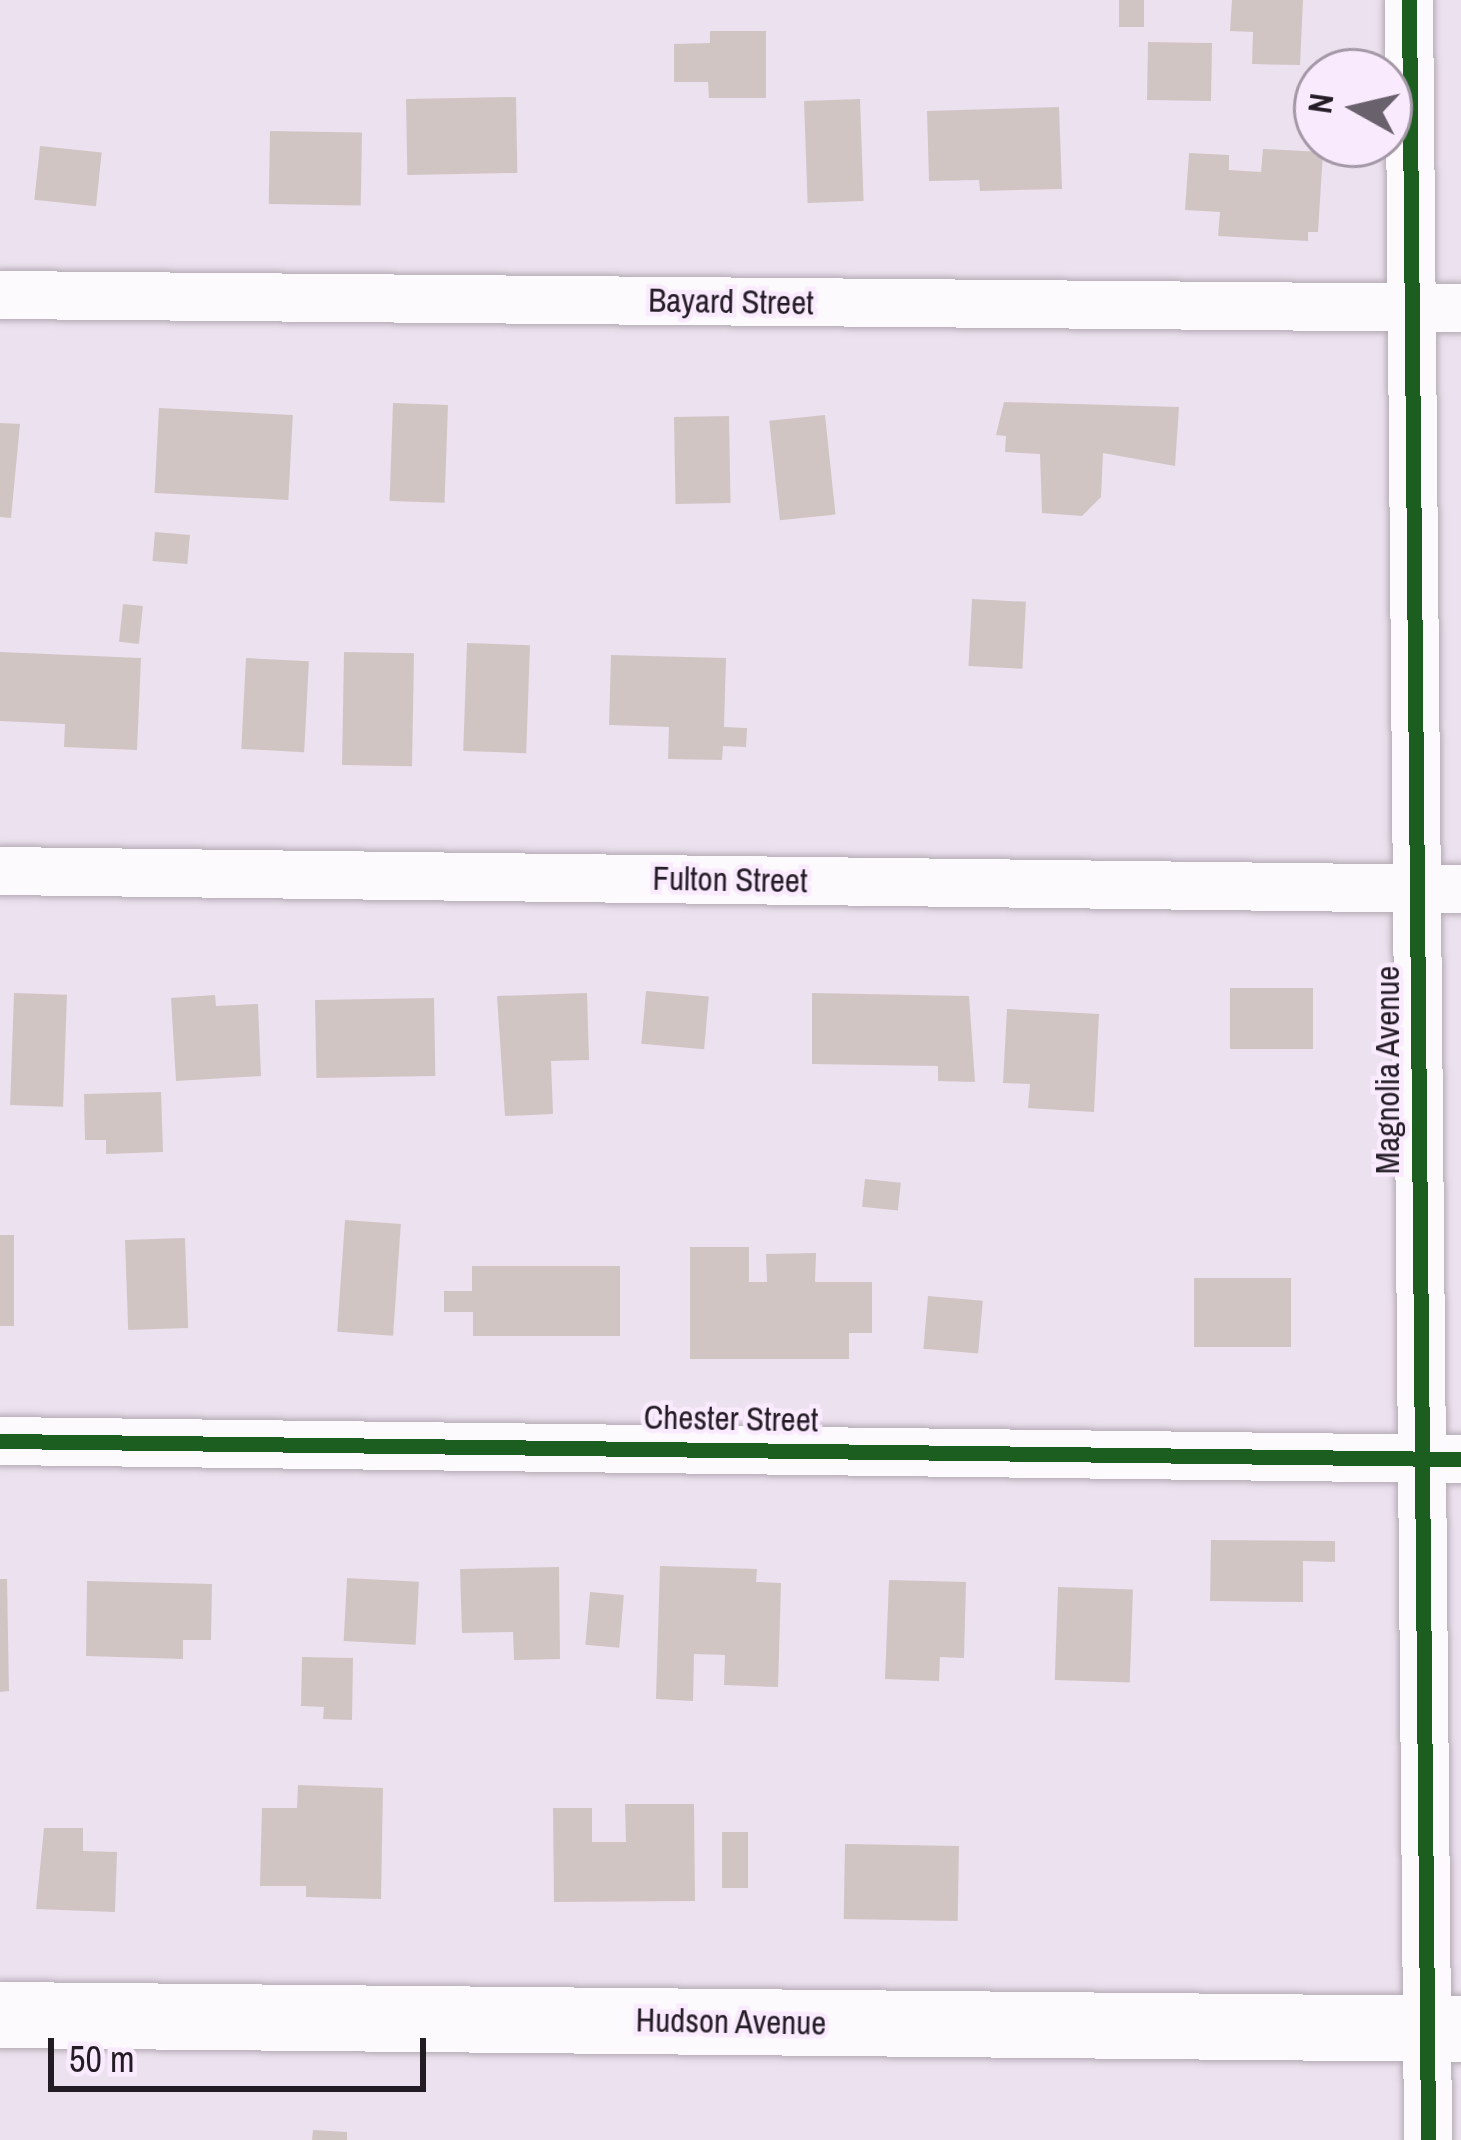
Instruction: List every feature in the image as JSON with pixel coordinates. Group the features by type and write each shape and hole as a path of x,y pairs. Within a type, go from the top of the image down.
{"street":[{"name":"Magnolia Avenue","path":"1408,0 1438,308 1445,2029 1428,2140"},
{"name":"Bayard Street","path":"0,295 1438,308"},
{"name":"Fulton Street","path":"0,872 1439,888"},
{"name":"Chester Street","path":"0,1441 1440,1458"},
{"name":"Hudson Avenue","path":"0,2014 1445,2029"}],"building":[{"path":"1119,0 1144,0 1144,27 1119,27"},
{"path":"1232,0 1303,0 1301,48 1293,48 1293,65 1252,64 1253,32 1230,31"},
{"path":"710,31 766,31 766,98 709,98 708,82 674,82 674,44 710,43"},
{"path":"1148,42 1212,43 1211,101 1147,100"},
{"path":"516,97 517,173 407,175 406,99"},
{"path":"860,99 864,201 808,203 804,101"},
{"path":"1059,107 1062,189 980,191 979,180 929,181 927,111"},
{"path":"270,131 362,133 361,206 269,204"},
{"path":"40,146 102,152 96,206 34,200"},
{"path":"1263,149 1293,150 1293,168 1322,168 1318,232 1308,232 1308,241 1218,236 1220,212 1185,210 1189,153 1229,155 1229,170 1261,172"},
{"path":"1004,402 1179,407 1175,466 1103,453 1101,497 1082,516 1042,513 1040,454 1005,452 1006,436 996,435"},
{"path":"393,403 448,405 445,503 390,501"},
{"path":"159,408 293,415 288,500 155,493"},
{"path":"825,415 835,514 780,520 769,421"},
{"path":"729,416 731,503 676,504 674,417"},
{"path":"0,423 20,424 11,518 0,517"},
{"path":"155,532 190,535 187,564 152,561"},
{"path":"972,599 1026,602 1022,669 968,666"},
{"path":"123,604 143,606 139,644 119,642"},
{"path":"467,643 530,645 526,753 463,751"},
{"path":"0,652 141,658 137,750 64,747 65,724 0,721"},
{"path":"344,652 414,653 412,766 342,765"},
{"path":"611,655 726,658 724,727 747,728 746,747 723,746 722,760 668,759 669,727 609,725"},
{"path":"246,658 309,661 304,752 241,749"},
{"path":"1230,988 1313,988 1313,1049 1230,1049"},
{"path":"646,991 709,996 704,1049 641,1044"},
{"path":"14,993 67,995 63,1107 10,1105"},
{"path":"587,993 589,1060 551,1061 553,1114 505,1116 497,996"},
{"path":"812,993 969,996 975,1082 938,1081 938,1066 812,1064"},
{"path":"215,995 216,1006 258,1004 261,1076 176,1081 171,998"},
{"path":"434,998 435,1076 316,1078 315,1000"},
{"path":"1007,1009 1099,1014 1094,1112 1028,1108 1030,1084 1003,1083"},
{"path":"161,1092 163,1152 106,1154 106,1140 85,1140 84,1094"},
{"path":"865,1179 901,1183 898,1211 862,1207"},
{"path":"345,1220 401,1224 393,1336 337,1332"},
{"path":"0,1235 14,1235 14,1326 0,1326"},
{"path":"185,1238 188,1328 128,1330 125,1240"},
{"path":"690,1247 749,1247 749,1282 767,1282 766,1254 816,1253 815,1282 872,1282 872,1333 849,1333 849,1359 690,1359"},
{"path":"472,1266 620,1266 620,1336 473,1336 473,1312 444,1312 444,1291 472,1291"},
{"path":"1194,1278 1291,1278 1291,1347 1194,1347"},
{"path":"928,1296 983,1301 978,1354 923,1349"},
{"path":"1211,1540 1335,1541 1335,1562 1303,1561 1303,1602 1210,1601"},
{"path":"660,1566 757,1569 756,1582 781,1583 778,1687 724,1685 725,1655 694,1654 693,1701 656,1699"},
{"path":"559,1567 560,1659 514,1660 513,1632 462,1633 460,1569"},
{"path":"347,1578 419,1582 416,1645 344,1641"},
{"path":"0,1579 7,1579 9,1691 0,1692"},
{"path":"889,1580 966,1582 964,1658 940,1657 939,1681 885,1679"},
{"path":"87,1581 212,1584 211,1640 183,1640 183,1659 86,1656"},
{"path":"1058,1587 1133,1590 1130,1683 1055,1680"},
{"path":"590,1592 624,1595 619,1648 585,1645"},
{"path":"302,1657 353,1658 352,1720 323,1719 324,1707 301,1706"},
{"path":"298,1785 383,1788 381,1899 306,1897 306,1886 260,1886 262,1808 297,1808"},
{"path":"625,1804 694,1804 695,1901 554,1902 553,1808 592,1808 592,1842 626,1842"},
{"path":"44,1828 83,1828 83,1851 117,1852 115,1912 36,1909"},
{"path":"722,1832 748,1832 748,1888 722,1888"},
{"path":"845,1844 959,1846 958,1921 844,1919"},
{"path":"313,2130 347,2132 347,2140 312,2140"}],"cycle path":[{"path":"1409,0 1428,2140"},
{"path":"0,1441 1461,1459"}]}
